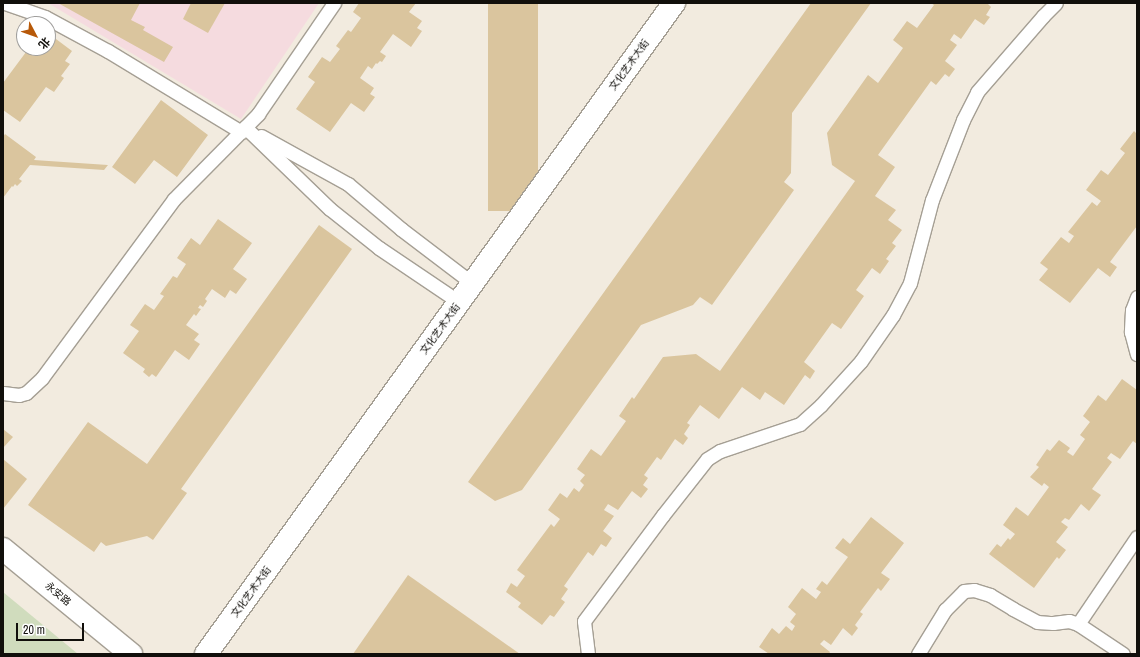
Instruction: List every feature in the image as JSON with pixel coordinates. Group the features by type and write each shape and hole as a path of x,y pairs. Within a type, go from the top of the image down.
{"street":[{"name":"文化艺术大街","path":"206,654 674,3"},
{"name":"永安路","path":"3,549 131,654"}],"lane":[{"path":"5,3 45,17 108,51 243,129 348,184 401,229 472,283"},
{"path":"3,393 19,395 32,389 174,199 258,114 334,3"},
{"path":"588,654 584,621 707,459 714,453 800,424 821,405 861,361 893,315 910,283 932,200 963,120 977,92 1056,3"},
{"path":"243,129 330,209 379,248 459,302"},
{"path":"1137,297 1132,310 1131,332 1137,354"},
{"path":"1078,624 1137,537"},
{"path":"918,654 945,610 964,591 974,590 990,595 1037,622 1053,623 1069,621 1078,624 1123,654"}],"shaded area":[{"path":"48,3 319,3 241,119"}],"green space":[{"path":"3,592 78,654 3,654"}],"building":[{"path":"58,3 140,3 131,20 145,27 143,30 173,47 164,62"},
{"path":"191,3 225,3 208,33 183,19"},
{"path":"359,3 416,3 409,12 422,21 417,28 422,31 411,47 393,34 380,52 386,56 382,62 380,61 377,64 376,63 372,69 368,66 360,78 374,88 370,94 375,97 364,112 351,103 330,132 296,109 315,82 308,77 322,57 330,62 340,49 336,46 348,30 351,32 361,18 353,12"},
{"path":"488,3 538,3 538,211 488,211"},
{"path":"811,3 871,3 792,113 791,173 784,182 794,190 712,305 700,297 693,305 641,325 522,490 495,501 468,482"},
{"path":"931,3 987,3 991,7 986,15 990,17 984,25 975,19 961,39 954,34 950,40 957,45 945,61 955,69 949,77 945,74 936,85 931,81 878,155 895,167 875,196 896,210 888,220 902,230 892,243 896,246 886,259 889,261 880,274 872,268 856,290 864,296 841,329 832,323 804,362 815,371 810,379 805,375 784,405 765,392 760,400 742,387 719,419 700,405 687,423 690,425 684,434 688,438 683,445 675,439 661,460 657,457 644,475 648,478 643,485 648,489 641,498 632,491 618,510 608,504 604,510 614,516 603,531 612,538 606,547 601,544 593,556 588,552 564,586 568,589 561,599 565,602 554,617 550,615 542,625 518,607 521,603 506,592 511,583 517,587 525,576 517,570 551,524 554,527 560,519 548,510 560,493 567,498 574,488 579,492 584,485 580,481 585,475 577,469 591,449 601,456 626,421 619,416 632,397 634,399 663,357 696,354 720,371 855,181 832,165 827,133 868,75 878,83 903,48 893,40 907,21 917,28 934,5"},
{"path":"56,39 72,51 65,61 70,64 61,76 64,78 54,92 46,87 20,122 3,110 3,83 23,56 56,56"},
{"path":"161,100 208,135 177,177 154,160 135,184 112,167"},
{"path":"1134,131 1137,134 1137,226 1110,262 1117,267 1110,277 1098,268 1070,303 1039,280 1048,269 1040,263 1061,237 1069,243 1074,236 1068,232 1092,202 1097,206 1101,201 1086,190 1101,170 1108,175 1125,153 1120,149"},
{"path":"5,134 36,157 34,160 108,165 104,170 30,165 19,179 22,181 17,186 15,184 13,187 12,186 3,198 3,137"},
{"path":"218,219 252,243 233,269 247,279 236,294 230,290 225,298 212,289 205,299 207,301 203,307 200,305 198,308 201,309 196,316 194,314 186,325 199,334 194,340 200,344 189,360 175,350 156,377 152,374 149,377 143,372 145,369 123,353 139,331 130,325 145,304 154,310 164,296 160,294 173,276 177,278 186,264 177,258 191,238 200,245"},
{"path":"319,225 352,249 181,489 187,493 153,540 147,536 106,546 101,542 94,552 28,505 88,422 147,464"},
{"path":"1122,379 1137,390 1137,444 1133,441 1120,459 1111,453 1107,458 1112,462 1092,489 1101,495 1089,511 1081,504 1069,520 1065,518 1061,522 1068,527 1056,542 1066,550 1059,559 1057,557 1034,588 989,554 997,544 1001,547 1008,538 1010,540 1015,534 1003,525 1016,507 1028,516 1049,487 1044,483 1042,486 1030,477 1039,467 1036,465 1047,449 1050,451 1059,440 1070,448 1067,452 1073,456 1085,439 1080,435 1090,422 1083,416 1098,395 1106,401"},
{"path":"3,429 13,437 3,448"},
{"path":"3,459 27,479 3,509"},
{"path":"871,517 904,543 881,573 890,579 881,591 878,588 860,612 863,614 855,625 858,628 852,636 843,628 831,645 824,640 820,644 830,652 829,654 769,654 759,647 772,628 779,634 786,626 792,631 795,626 790,622 796,614 788,607 802,588 816,599 821,592 816,589 822,581 827,585 848,557 835,548 843,538 850,544"},
{"path":"408,575 520,654 353,654"}]}
